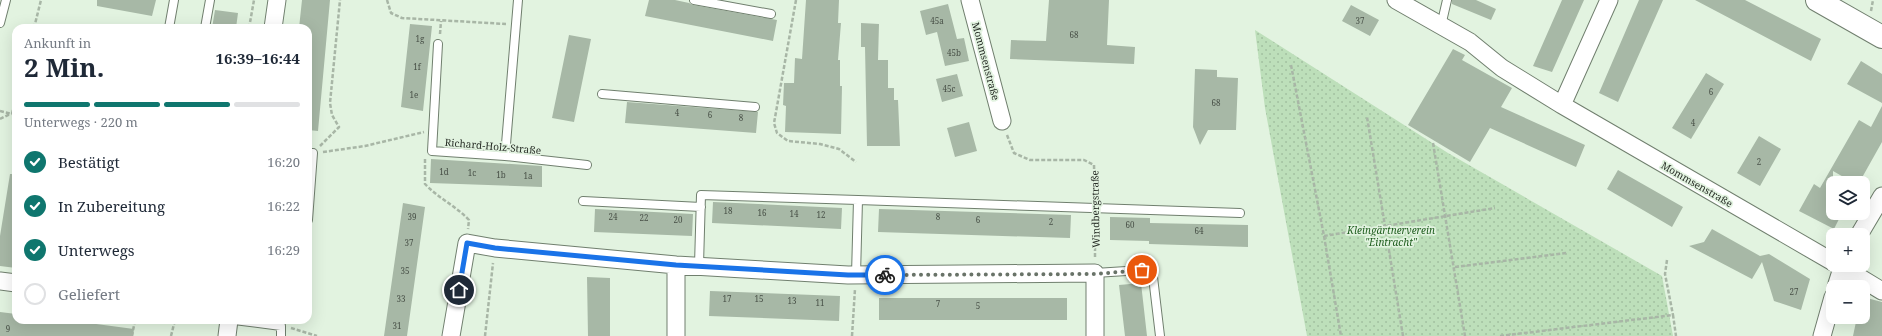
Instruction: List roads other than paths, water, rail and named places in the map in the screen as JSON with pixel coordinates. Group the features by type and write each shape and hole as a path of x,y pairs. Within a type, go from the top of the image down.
{"main road":[{"path":"1817,0 1882,37"}],"street":[{"path":"274,24 277,0"},
{"name":"Mommsenstraße","path":"970,0 1002,122"},
{"name":"Mommsenstraße","path":"1396,0 1470,42 1502,68 1562,105 1826,257"},
{"path":"1562,105 1609,0"},
{"path":"1863,228 1882,196"},
{"path":"451,336 467,243 495,248 676,265 699,265 856,275 1095,274 1095,336"},
{"path":"676,265 676,336"},
{"name":"Mommsenstraße","path":"1851,272 1882,290"},
{"path":"0,281 12,282"},
{"path":"1822,336 1826,322"},
{"path":"227,336 228,324"}],"lane":[{"path":"0,23 6,0"},
{"path":"170,24 174,0"},
{"path":"206,24 210,0"},
{"path":"505,156 518,0"},
{"path":"694,0 771,14"},
{"path":"1441,26 1447,0"},
{"name":"Richard-Holz-Straße","path":"438,44 432,151 505,156 587,165"},
{"path":"602,94 755,107"},
{"path":"699,265 701,195 1240,213"},
{"path":"856,275 858,200"},
{"path":"583,201 701,207"},
{"path":"1095,274 1142,270 1153,277 1160,336"},
{"path":"265,324 281,326 281,336"}],"park label":[{"name":"Kleingärtnerverein \"Eintracht\"","path":"1391,236"}]}
